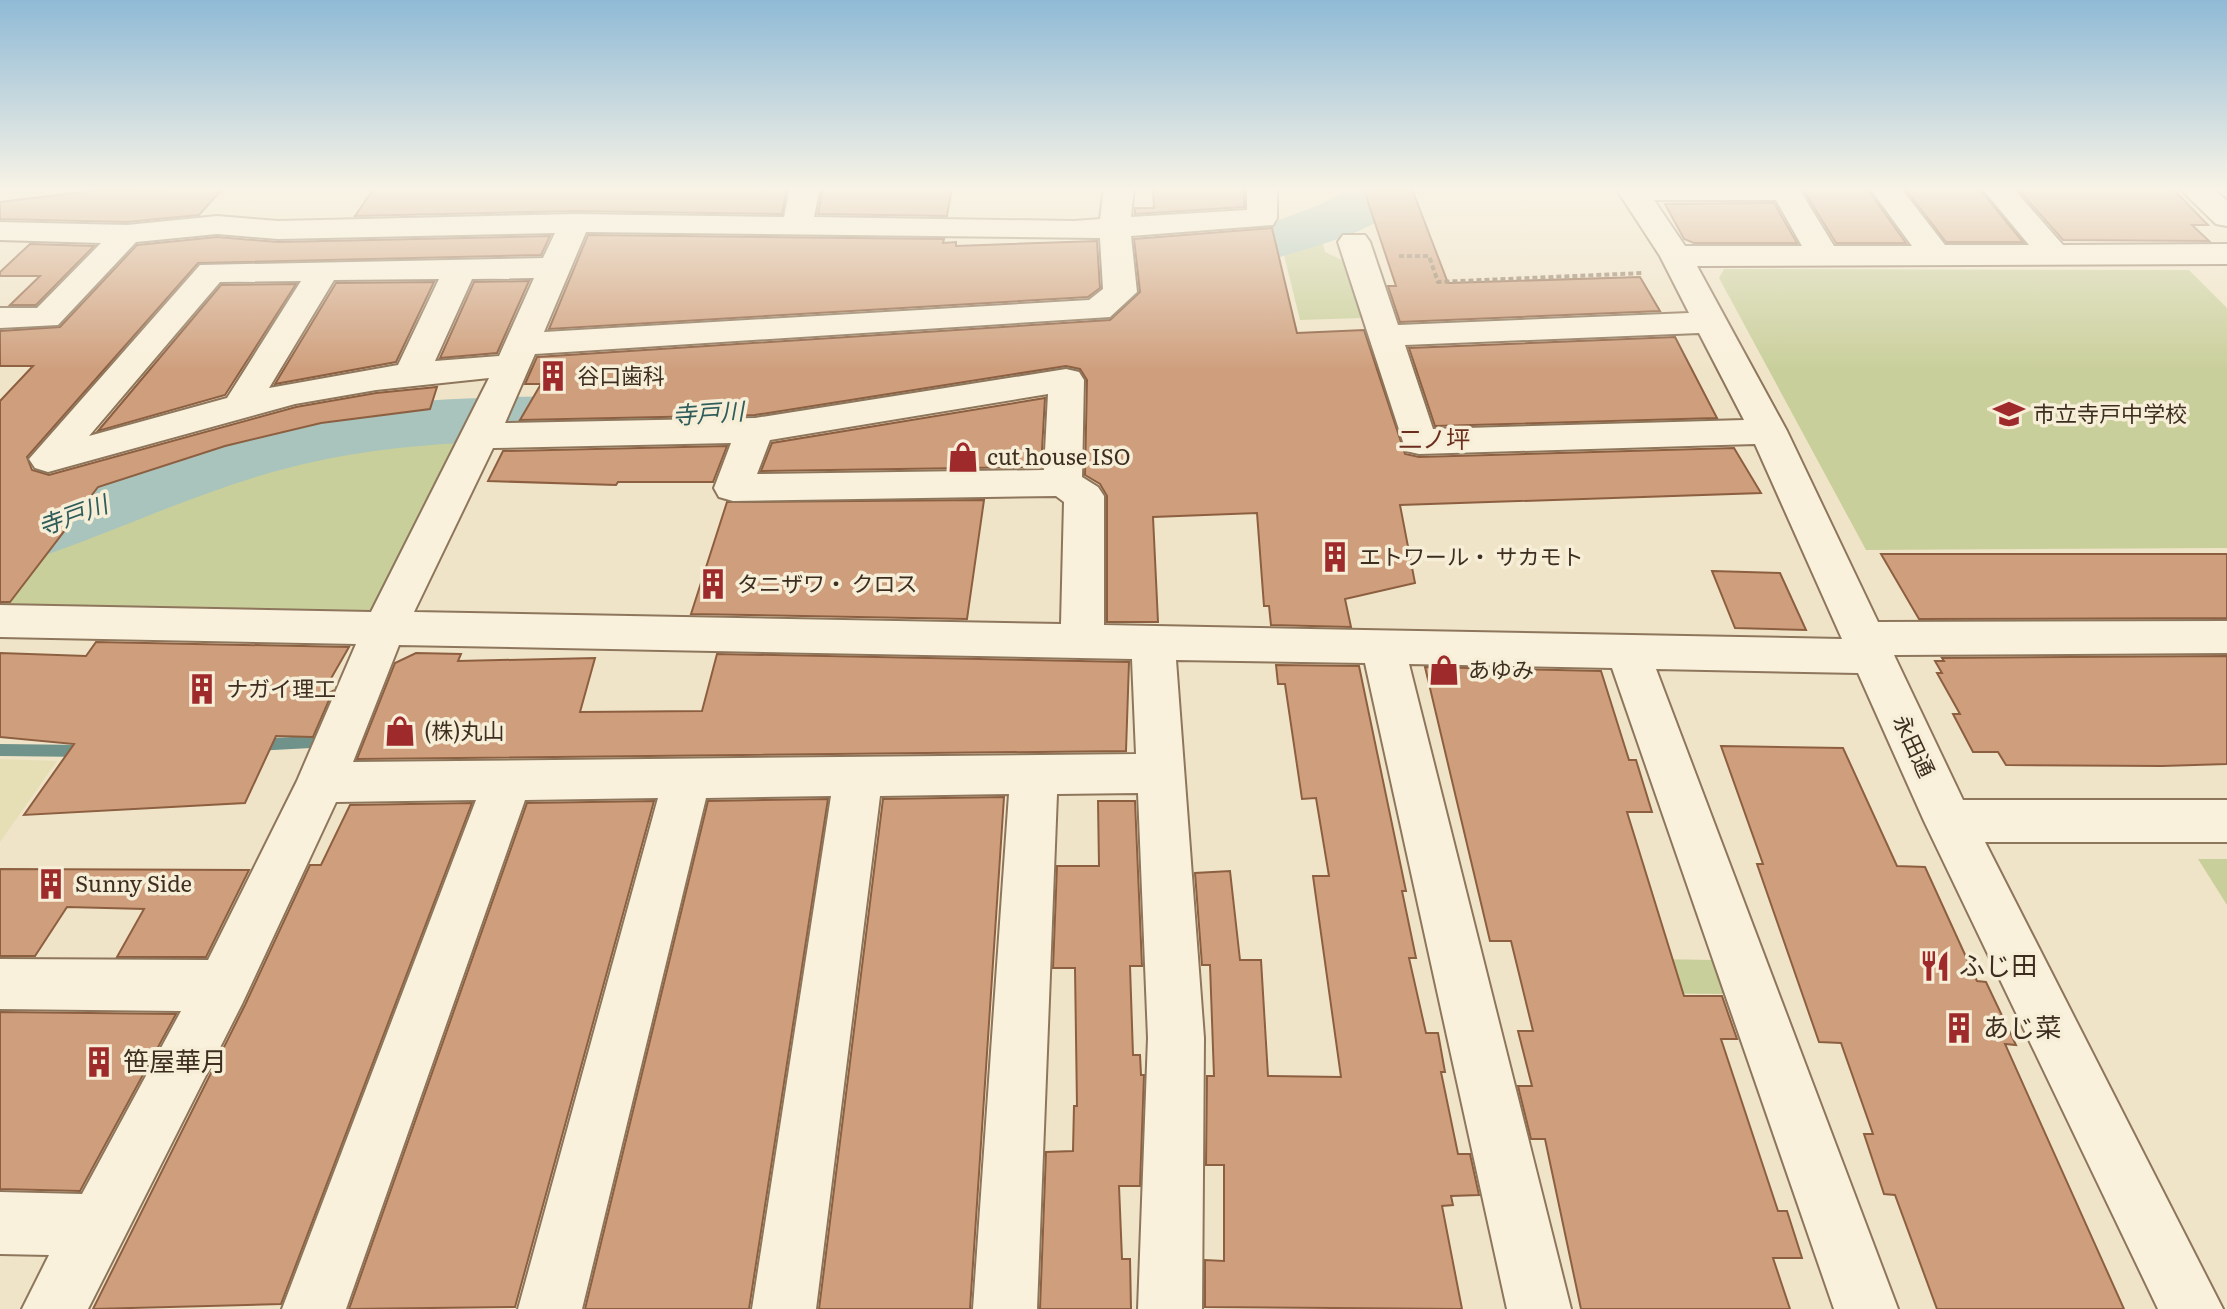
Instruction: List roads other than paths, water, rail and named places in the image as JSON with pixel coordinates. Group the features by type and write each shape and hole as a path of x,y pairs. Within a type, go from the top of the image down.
{"street":[{"path":"0,318 46,318 113,248"},
{"path":"54,1309 223,986 321,782 384,629 487,423 565,248"},
{"path":"557,268 211,272 48,459 240,406 329,386 517,355 1098,310 1120,292 1117,248"},
{"name":"永田通","path":"1654,248 1660,265 1712,322 1768,431 1949,821 2191,1309"},
{"path":"1819,248 1824,256"},
{"path":"1930,248 1935,254"},
{"path":"2049,248 2054,254"},
{"path":"1356,250 1419,442 1768,431"},
{"path":"1660,265 1824,256 2227,254"},
{"path":"412,373 460,269"},
{"path":"240,406 324,270"},
{"path":"1383,336 1712,322"},
{"path":"487,423 755,430 1066,380 1063,483"},
{"path":"755,430 733,488 1063,483 1084,496 1082,640"},
{"path":"0,621 1627,649 1868,647 2227,637"},
{"path":"1153,641 1176,1038 1170,1309"},
{"path":"1383,646 1539,1309"},
{"path":"1627,649 1866,1309"},
{"path":"321,782 1034,777 1161,773"},
{"path":"1005,1309 1034,777"},
{"path":"784,1309 858,778"},
{"path":"550,1309 687,779"},
{"path":"314,1309 508,780"},
{"path":"1949,821 2227,821"},
{"path":"0,984 223,986"},
{"path":"0,1223 99,1225"}],"waterway":[{"name":"寺戸川","path":"768,411 1001,379 1049,364 1110,335 1177,281 1197,269 1247,248"},
{"name":"寺戸川","path":"0,543 189,473 334,434 446,422 634,417"},
{"path":"255,745 311,742"},
{"path":"0,750 87,751"}],"place":[{"name":"谷口歯科","path":"553,376"},
{"name":"市立寺戸中学校","path":"2009,414"},
{"name":"cut house ISO","path":"963,457"},
{"name":"エトワール・ サカモト","path":"1335,557"},
{"name":"タニザワ・ クロス","path":"713,584"},
{"name":"あゆみ","path":"1444,670"},
{"name":"ナガイ理工","path":"202,689"},
{"name":"(株)丸山","path":"400,731"},
{"name":"Sunny Side","path":"51,884"},
{"name":"ふじ田","path":"1935,966"},
{"name":"あじ菜","path":"1959,1028"},
{"name":"笹屋華月","path":"99,1062"}],"district":[{"name":"二ノ坪","path":"1434,440"}]}
